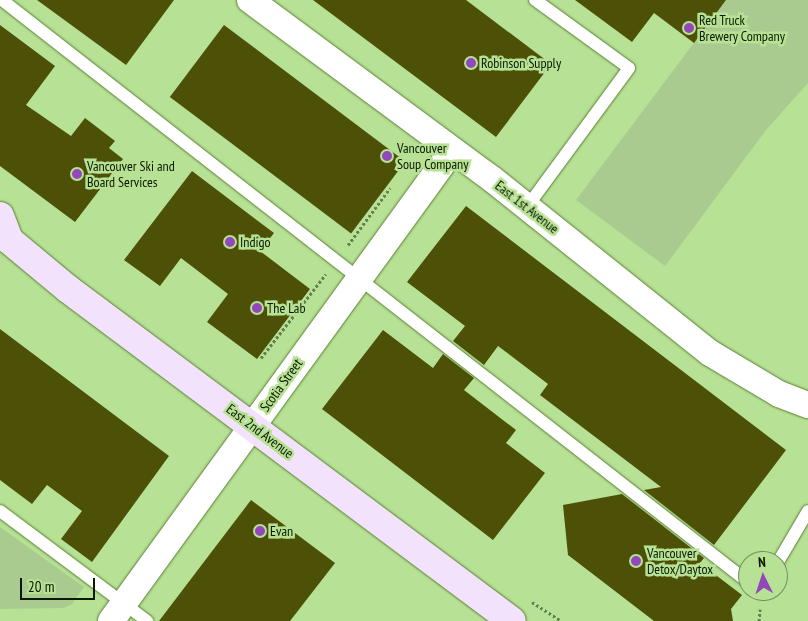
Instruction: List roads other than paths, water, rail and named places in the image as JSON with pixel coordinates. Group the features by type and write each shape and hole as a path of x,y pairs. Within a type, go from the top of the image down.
{"main road":[{"name":"East 2nd Avenue","path":"3,232 68,289 512,621"}],"street":[{"name":"East 1st Avenue","path":"250,0 527,207 710,353 779,394 808,405"},
{"name":"Scotia Street","path":"117,612 452,151"}],"lane":[{"path":"2,0 738,574"},
{"path":"527,207 629,68 536,0"},
{"path":"0,511 117,612 147,621"},
{"path":"784,551 808,511"}],"place":[{"name":"Red Truck Brewery Company","path":"689,28"},
{"name":"Robinson Supply","path":"471,63"},
{"name":"Vancouver Soup Company","path":"387,156"},
{"name":"Vancouver Ski and Board Services","path":"77,174"},
{"name":"Indigo","path":"230,242"},
{"name":"The Lab","path":"257,308"},
{"name":"Evan","path":"260,531"},
{"name":"Vancouver Detox/Daytox","path":"636,561"}]}
